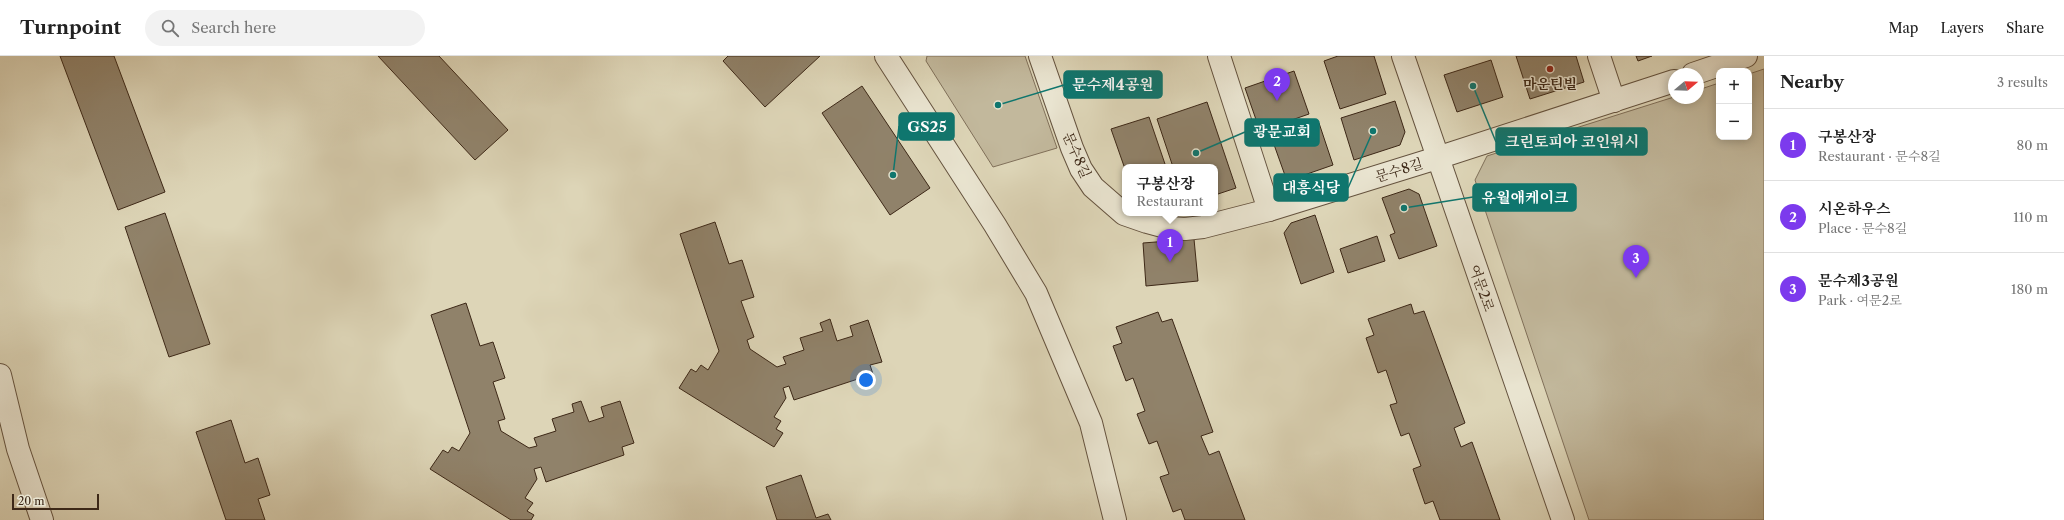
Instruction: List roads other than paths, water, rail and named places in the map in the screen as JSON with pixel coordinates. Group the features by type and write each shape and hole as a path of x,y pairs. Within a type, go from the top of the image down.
{"street":[{"name":"문수8길","path":"1040,56 1081,169 1093,188 1122,212"},
{"path":"1219,56 1269,210"},
{"name":"여문2로","path":"1403,56 1563,520"},
{"path":"1599,56 1614,101"},
{"path":"1704,70 1746,56"},
{"path":"892,59 1036,293 1091,422 1115,520"},
{"name":"문수8길","path":"1130,216 1169,228 1185,229 1203,227 1269,210 1437,158 1668,83"},
{"path":"0,375 18,449 42,520"}],"place":[{"name":"마운틴빌","path":"1550,69"},
{"name":"크린토피아 코인워시","path":"1473,86"},
{"name":"시온하우스","path":"1277,101"},
{"name":"문수제4공원","path":"998,105"},
{"name":"대흥식당","path":"1373,131"},
{"name":"광문교회","path":"1196,153"},
{"name":"GS25","path":"893,175"},
{"name":"유월애케이크","path":"1404,208"},
{"name":"구봉산장","path":"1170,262"},
{"name":"문수제3공원","path":"1636,278"}]}
